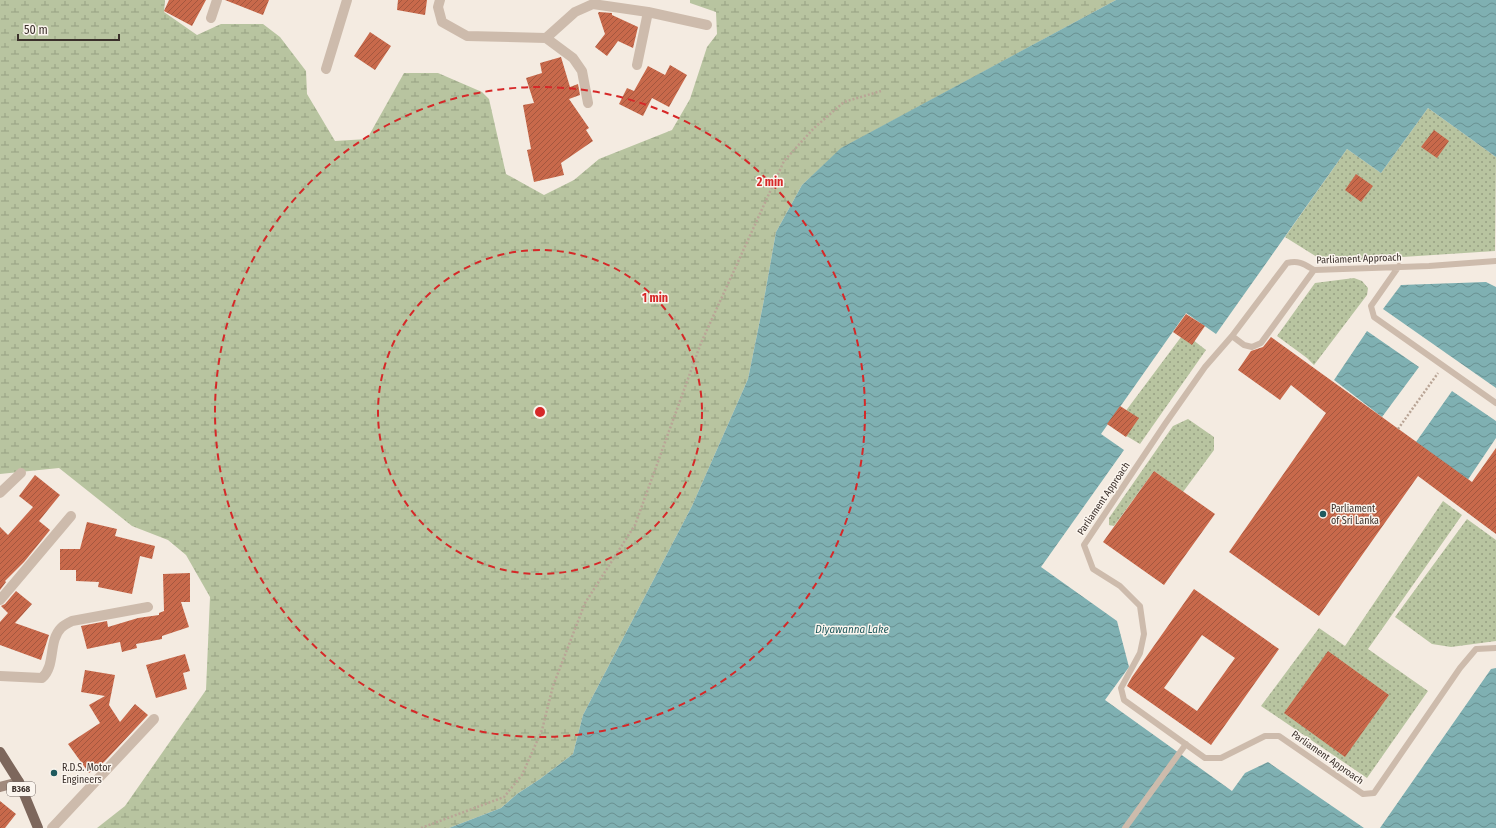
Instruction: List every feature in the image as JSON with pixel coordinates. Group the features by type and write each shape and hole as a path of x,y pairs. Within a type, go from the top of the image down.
{"main road":[{"name":"B368","path":"0,752 18,782 38,828"}],"street":[{"path":"212,18 217,0"},
{"path":"326,69 347,0"},
{"path":"440,0 438,7 442,22 467,36 546,38 573,58 582,71 588,103"},
{"path":"546,38 575,12 593,2 707,25"},
{"path":"637,65 648,12"},
{"path":"0,493 21,473"},
{"path":"0,600 71,516"},
{"path":"0,676 42,678 47,673 55,636 62,627 72,621 148,607"},
{"path":"52,828 154,719"},
{"path":"0,787 18,782"}],"lane":[{"name":"Parliament Approach","path":"1496,261 1429,266 1314,270 1296,261 1287,263 1232,336 1205,367 1084,545 1093,568 1120,586 1140,606 1144,634 1140,653 1121,688 1124,700 1204,758 1221,758 1265,736 1279,736 1363,794 1374,793 1460,668 1476,649 1496,648"},
{"path":"1399,266 1371,306 1374,317 1496,403"},
{"path":"1232,336 1244,344 1252,347 1261,343 1314,270"},
{"path":"1125,828 1186,744"}],"path":[{"path":"421,828 504,797 522,775 542,730 553,686 586,603 635,525 701,344 784,161 814,128 844,102 881,91"},
{"path":"1398,429 1443,366"}],"green space":[{"path":"0,0 165,0 164,12 197,35 221,24 263,24 280,37 306,71 307,94 335,141 367,139 404,73 438,73 482,92 489,99 506,174 544,195 574,180 599,159 672,130 690,99 707,47 717,34 716,12 690,3 690,0 1116,0 842,148 802,185 776,232 748,379 692,506 583,715 573,754 517,794 501,808 449,828 97,828 125,806 206,690 210,597 186,555 168,540 132,526 59,468 0,474"},
{"path":"1428,108 1496,157 1495,251 1325,262 1285,237 1347,149 1381,173"},
{"path":"1354,278 1362,281 1368,288 1367,295 1314,365 1277,336 1315,283"},
{"path":"1184,333 1206,350 1140,444 1113,428"},
{"path":"1188,419 1214,437 1214,450 1183,492 1154,471 1114,526 1109,525 1109,518 1173,426"},
{"path":"1443,501 1462,515 1368,649 1428,691 1367,778 1261,706 1319,628 1345,646"},
{"path":"1467,519 1496,540 1496,641 1451,647 1432,644 1395,617"}],"water":[{"name":"Diyawanna Lake","path":"1116,0 1496,0 1496,157 1428,108 1381,173 1347,149 1216,334 1186,313 1101,434 1124,450 1041,567 1117,621 1129,667 1105,700 1232,791 1245,773 1268,762 1364,828 449,828 501,808 517,794 573,754 583,715 692,506 748,379 776,232 802,185 841,148"},
{"path":"1486,282 1496,287 1496,388 1383,309 1401,285"},
{"path":"1367,331 1419,367 1382,417 1334,380"},
{"path":"1452,391 1496,421 1496,438 1467,481 1416,442"},
{"path":"1496,668 1496,828 1380,828 1491,669"}],"building":[{"path":"169,0 206,0 192,26 164,11"},
{"path":"225,0 269,0 263,15"},
{"path":"398,0 427,0 425,15 397,10"},
{"path":"598,13 612,13 612,15 638,27 633,48 618,41 607,56 595,47 605,34"},
{"path":"370,32 391,46 375,70 354,56"},
{"path":"561,57 570,87 578,84 580,95 569,99 589,128 586,130 593,141 561,163 564,175 534,182 527,150 531,149 523,105 534,103 526,78 542,73 540,63"},
{"path":"670,65 687,75 669,107 652,98 643,116 619,104 627,88 634,91 648,66 665,75"},
{"path":"1434,130 1449,141 1437,158 1421,147"},
{"path":"1356,174 1373,186 1361,202 1345,190"},
{"path":"1186,314 1205,326 1192,345 1173,332"},
{"name":"Parliament of Sri Lanka","path":"1271,337 1472,482 1496,448 1496,534 1418,476 1319,616 1229,552 1326,413 1291,385 1280,400 1238,370 1251,351 1263,347"},
{"path":"1120,406 1139,418 1126,437 1107,424"},
{"path":"1154,471 1215,514 1164,585 1103,542"},
{"path":"35,475 60,495 39,521 50,530 24,562 5,581 6,582 0,590 0,527 8,535 33,507 19,496"},
{"path":"87,522 117,529 115,536 155,546 152,559 140,556 132,594 98,587 99,582 76,581 76,570 60,570 60,549 80,549"},
{"path":"190,573 190,602 181,602 189,627 162,636 162,639 136,644 137,648 122,652 120,642 87,649 81,626 107,621 108,627 138,618 159,615 159,613 164,611 163,574"},
{"path":"1194,589 1279,649 1211,745 1127,686","holes":["1202,635 1235,658 1197,711 1164,688"]},
{"path":"16,591 32,604 15,623 49,635 41,660 0,645 0,622 8,613 1,606 5,604"},
{"path":"1328,651 1389,695 1345,757 1284,713"},
{"path":"185,654 190,671 183,673 187,689 156,698 146,665"},
{"path":"85,670 115,675 109,705 120,722 135,704 148,715 104,762 89,773 68,744 100,723 89,705 105,696 81,692"},
{"path":"0,801 16,814 5,828 0,828"}],"place":[{"name":"Parliament of Sri Lanka","path":"1323,514"},
{"name":"R.D.S. Motor Engineers","path":"54,773"}]}
